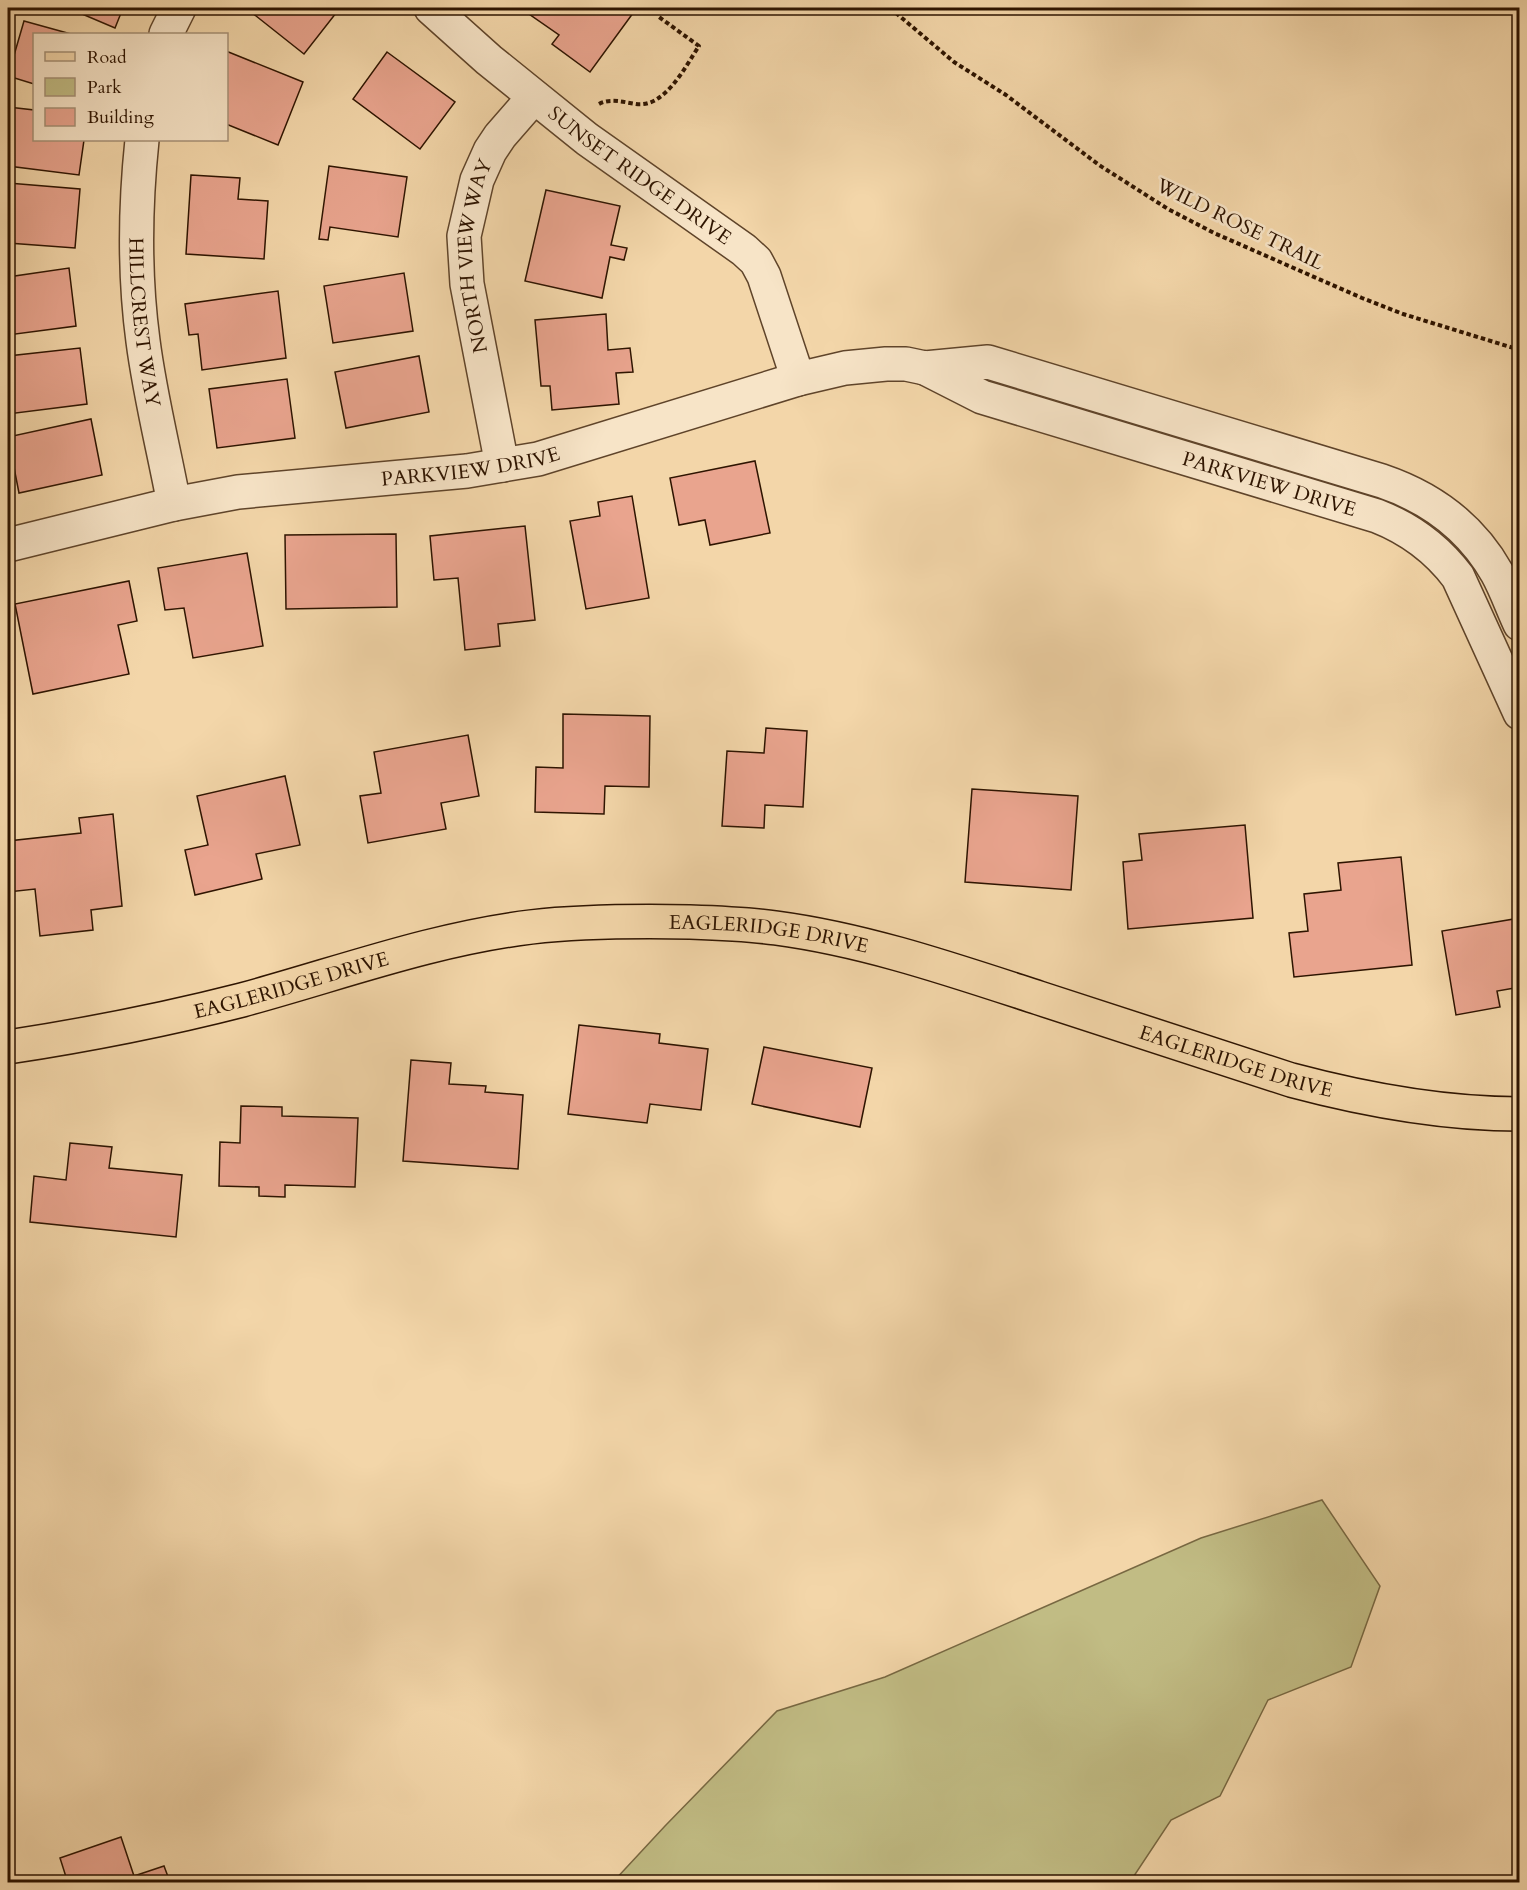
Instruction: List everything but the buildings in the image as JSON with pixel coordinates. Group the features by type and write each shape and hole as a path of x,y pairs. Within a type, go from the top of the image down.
{"main road":[{"name":"EAGLERIDGE DRIVE","path":"8,1047 86,1035 164,1019 244,999 405,953 478,936 579,923 657,921 726,923 776,927 897,952 1340,1094 1443,1111 1520,1114"}],"street":[{"path":"166,33 179,8"},
{"name":"SUNSET RIDGE DRIVE","path":"431,8 489,60 587,139 731,240 756,261 764,276 798,379"},
{"name":"NORTH VIEW WAY","path":"502,465 467,284 464,236 477,180 486,159 500,136 534,97"},
{"name":"HILLCREST WAY","path":"142,141 136,237 138,291 143,343 174,504"},
{"name":"PARKVIEW DRIVE","path":"925,368 988,362 1403,488 1423,497 1444,511 1464,528 1483,550 1498,574 1520,624"},
{"name":"PARKVIEW DRIVE","path":"8,545 174,504 238,492 467,471 502,465 571,450 798,379 866,365 906,364 925,368 981,397 1377,516 1414,534 1447,562 1458,578 1520,713"}],"path":[{"name":"WILD ROSE TRAIL","path":"891,8 954,62 1006,95 1099,165 1168,209 1214,233 1362,298 1402,314 1520,350"},
{"path":"590,108 606,100 645,105 668,92 699,46 659,18"}],"green space":[{"path":"1322,1500 1380,1586 1351,1667 1268,1700 1220,1796 1171,1820 1130,1882 613,1882 777,1711 885,1677 1201,1538"}]}
